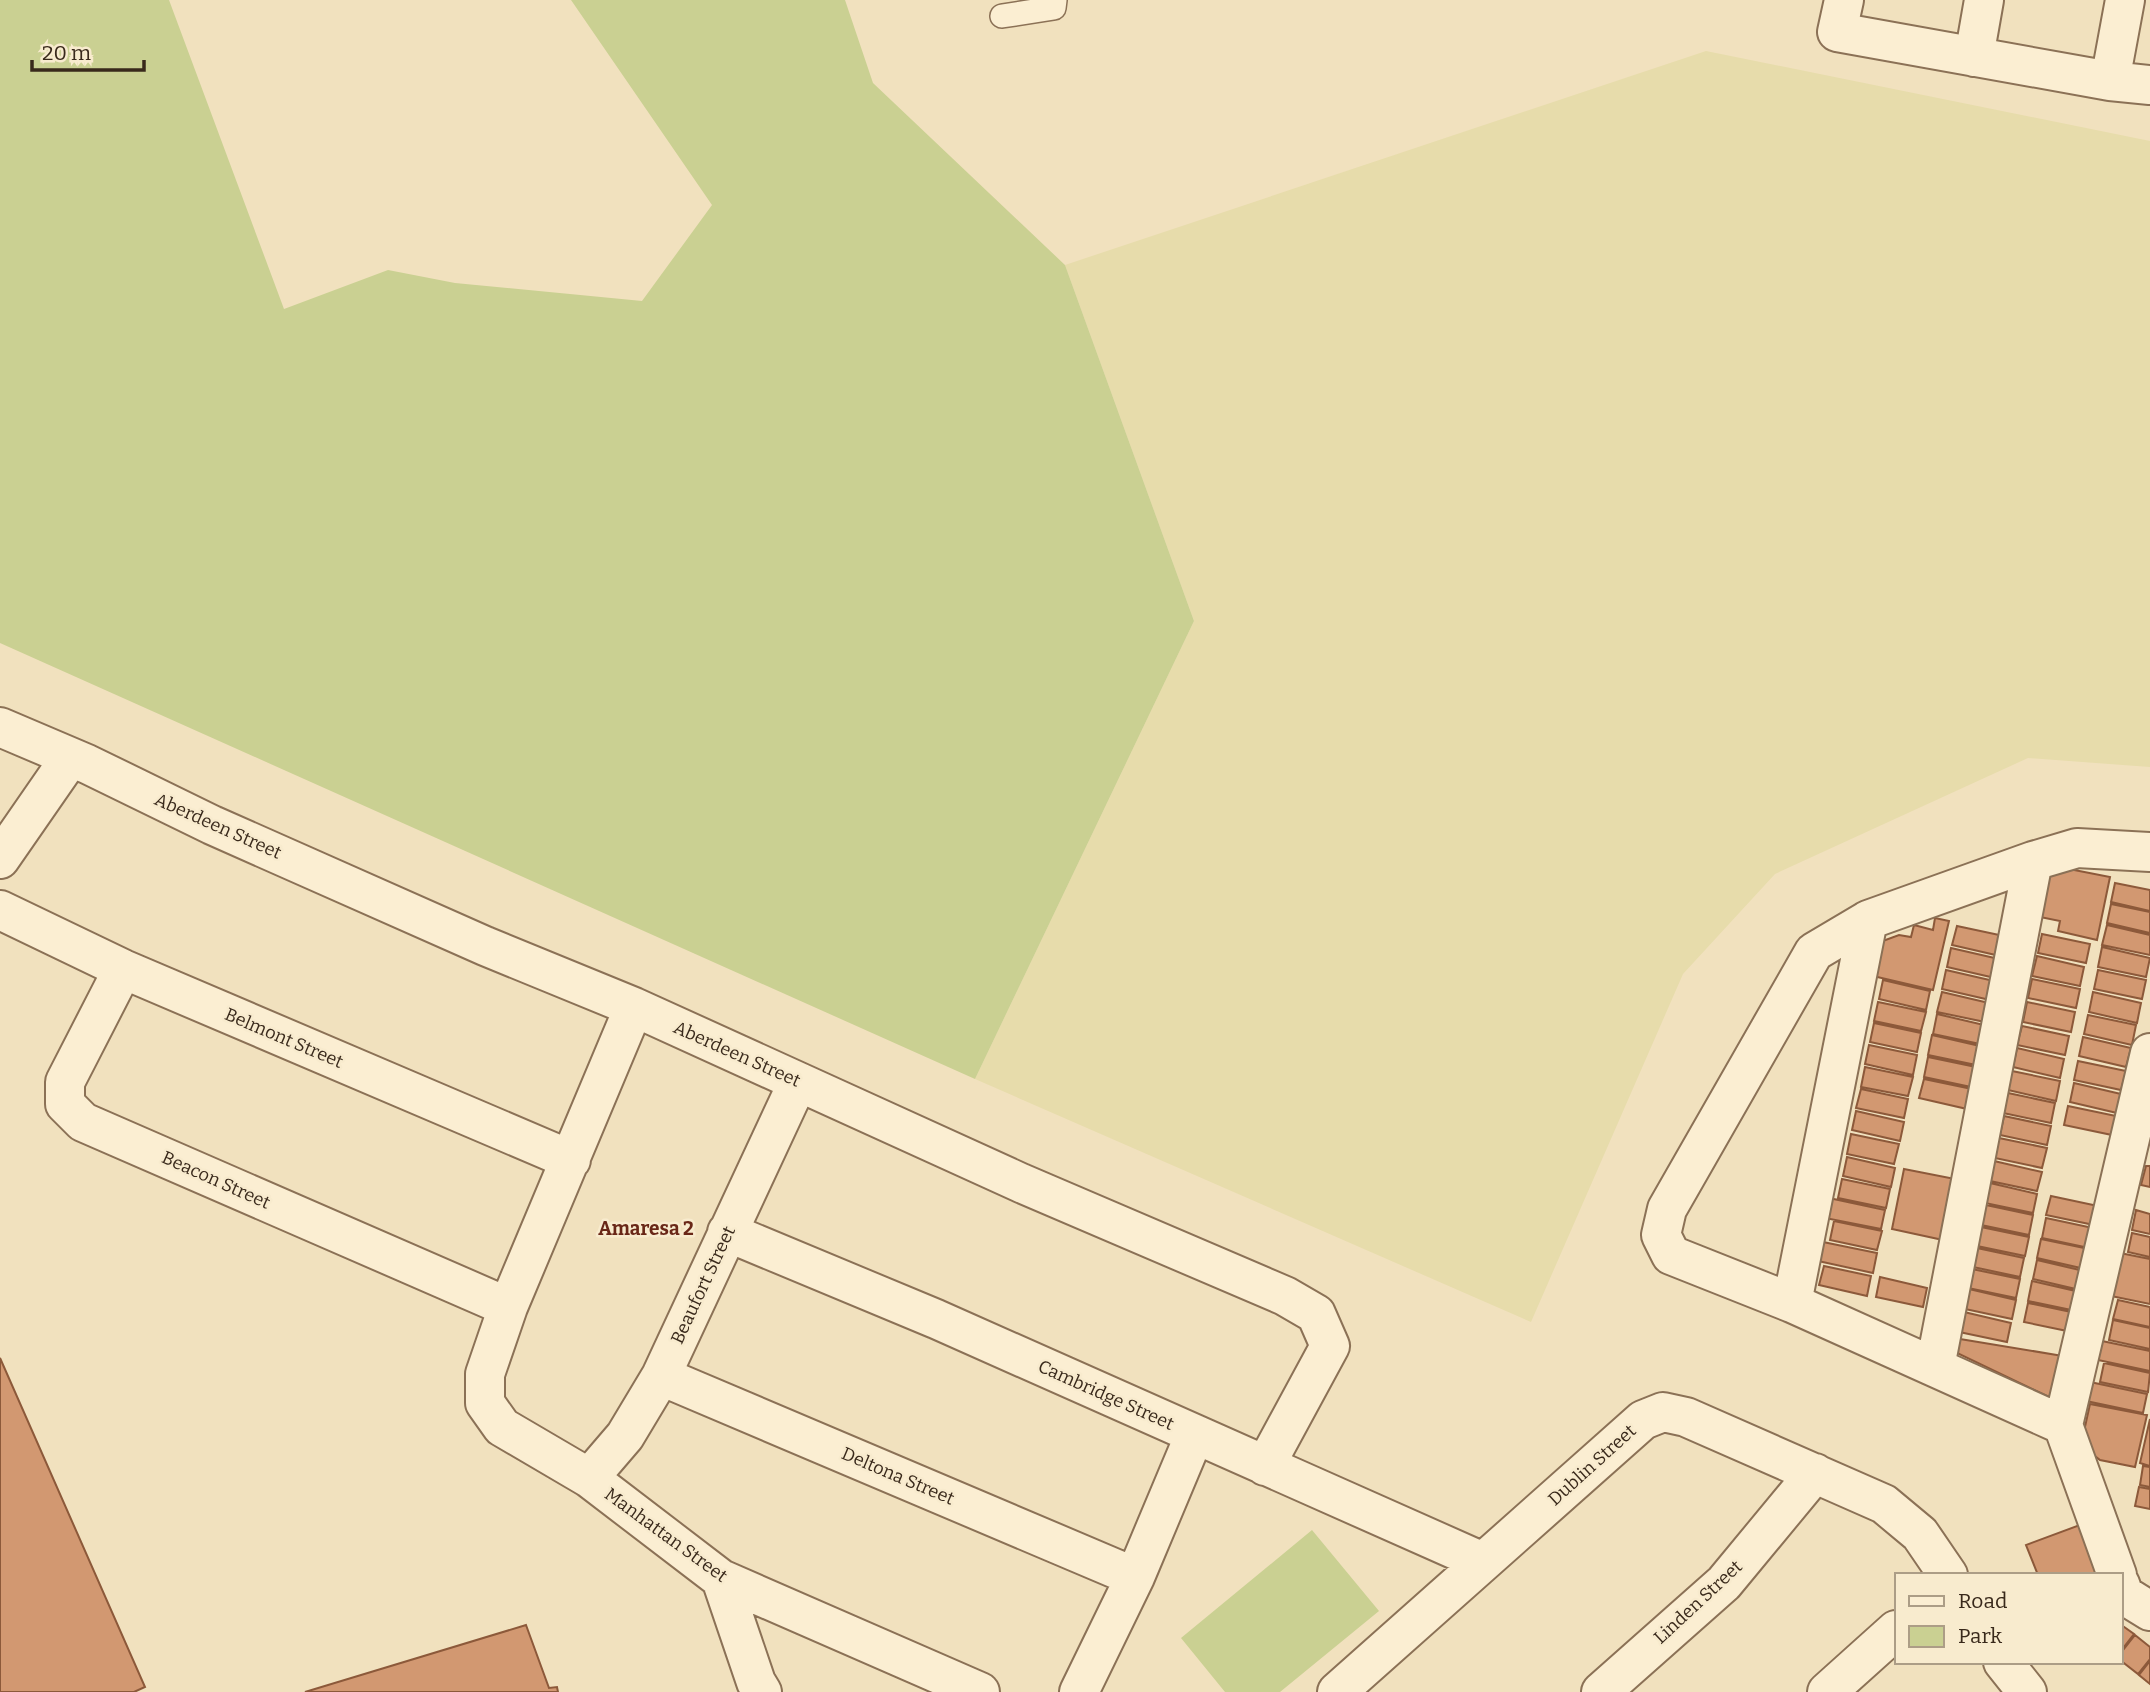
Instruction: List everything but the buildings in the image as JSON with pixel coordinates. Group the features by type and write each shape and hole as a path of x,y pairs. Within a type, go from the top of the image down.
{"street":[{"path":"1844,0 1837,32 2110,81 2150,85"},
{"path":"1974,57 1984,0"},
{"path":"2110,81 2124,0"},
{"name":"Aberdeen Street","path":"0,727 485,946 634,1007 1021,1183 1285,1296 1316,1314 1330,1346 1265,1466"},
{"path":"0,859 70,758"},
{"path":"2063,1425 1793,1303 1671,1255 1661,1235 1667,1209 1814,952 1868,920 2033,861 2077,848 2150,852"},
{"path":"1934,1367 2033,861"},
{"name":"Belmont Street","path":"0,910 123,969 571,1160"},
{"path":"1793,1303 1868,920"},
{"name":"Beacon Street","path":"123,969 65,1082 65,1104 83,1122 508,1307"},
{"path":"508,1307 634,1007"},
{"path":"2116,1573 2063,1425 2150,1052"},
{"name":"Beaufort Street","path":"589,1478 625,1436 661,1376 798,1082"},
{"name":"Cambridge Street","path":"727,1232 936,1319 1483,1562"},
{"name":"Manhattan Street","path":"508,1307 485,1374 485,1403 502,1427 589,1478 721,1579 900,1676 980,1692"},
{"name":"Deltona Street","path":"661,1376 1136,1577"},
{"name":"Dublin Street","path":"1337,1692 1643,1420 1662,1412 1686,1417 1884,1504 1920,1534 1947,1573"},
{"path":"1079,1692 1136,1577 1195,1434"},
{"name":"Linden Street","path":"1601,1692 1724,1583 1815,1474"},
{"path":"721,1579 752,1672 762,1692"},
{"path":"2122,1590 2124,1595 2150,1611"},
{"path":"1827,1692 1895,1631"},
{"path":"2005,1664 2027,1692"}],"lane":[{"path":"1002,16 1054,8 1055,0"}],"shaded area":[{"path":"1706,51 2150,141 2150,767 2028,758 1775,874 1683,974 1531,1322 975,1079 1194,621 1065,265"}],"green space":[{"path":"0,0 169,0 284,309 388,270 455,283 642,301 712,205 571,0 845,0 873,83 1065,265 1194,621 975,1079 0,643"},
{"path":"1312,1530 1379,1611 1280,1692 1225,1692 1181,1638"}],"district":[{"name":"Amaresa 2","path":"646,1228"}]}
